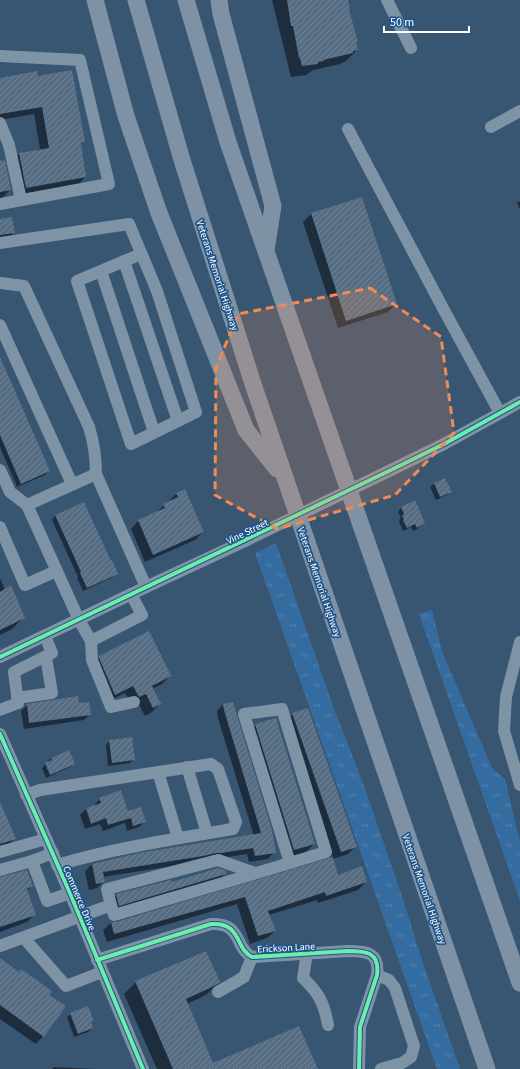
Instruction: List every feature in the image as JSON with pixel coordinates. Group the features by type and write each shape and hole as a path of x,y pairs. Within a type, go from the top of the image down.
{"highway":[{"path":"95,0 126,116 165,228 246,430 285,478"},
{"name":"Veterans Memorial Highway","path":"136,0 182,160 253,384 487,1069"},
{"path":"186,0 228,142 266,254 520,983"},
{"path":"219,0 221,14 273,206 266,254"}],"street":[{"path":"387,0 411,48"},
{"path":"0,56 80,60 109,184 0,204"},
{"path":"491,127 520,111"},
{"path":"0,123 9,145 21,200"},
{"path":"348,129 500,413"},
{"path":"0,243 129,224 157,291 196,412 131,444 77,281 141,254"},
{"path":"124,261 178,421"},
{"path":"101,271 154,432"},
{"path":"0,283 24,286 89,427 94,443 96,474 146,587"},
{"path":"0,325 72,484"},
{"name":"Vine Street","path":"0,658 444,444 520,402"},
{"path":"27,505 96,474"},
{"path":"1,477 10,492 27,505 79,620 91,641 92,660 111,707 134,702"},
{"path":"0,527 25,585 56,571"},
{"path":"91,641 142,615 131,594"},
{"path":"0,710 18,703 14,672 52,654 45,636"},
{"path":"520,642 506,697 504,732 520,785"},
{"path":"17,698 52,693 46,657"},
{"path":"255,873 218,860 107,889 114,915 290,863 326,852 282,710 244,714 290,863"},
{"name":"Commerce Drive","path":"0,734 70,893 143,1069"},
{"path":"26,795 40,790 187,767 211,764 218,769 236,822 233,829 101,853 57,865"},
{"path":"187,767 207,833"},
{"path":"158,772 178,838"},
{"path":"0,852 46,839"},
{"path":"0,870 32,861 52,853"},
{"path":"32,861 47,901 70,893"},
{"path":"0,946 111,905"},
{"name":"Erickson Lane","path":"97,960 210,924 219,924 227,927 233,932 248,954 252,956 362,951 374,957 378,966 376,974"},
{"path":"24,938 66,986 102,972"},
{"path":"307,953 303,978 311,985 320,998 325,1009 328,1025"},
{"path":"218,992 244,977 252,956"},
{"path":"359,1069 360,1026 376,974 389,980 395,988 414,1046 411,1057 402,1063 381,1069"}],"highlighted area":[{"path":"370,288 441,337 454,433 395,495 277,529 215,495 216,368 238,314"}],"green space":[{"path":"276,543 333,706 363,783 460,1069 437,1069 255,553"},
{"path":"432,610 442,651 492,768 505,779 520,842 520,901 419,614"}],"building":[{"path":"287,0 348,0 349,10 358,42 356,42 358,50 353,51 353,53 323,60 324,61 318,62 318,64 302,66 293,26 291,26"},
{"path":"72,70 85,142 81,143 86,177 26,188 19,153 49,148 42,107 0,114 0,78 37,71 38,76"},
{"path":"5,160 11,190 0,192 0,161"},
{"path":"362,197 397,304 346,321 311,213"},
{"path":"12,217 15,233 0,235 0,219"},
{"path":"0,357 50,471 21,484 0,435"},
{"path":"445,478 452,492 440,497 434,483"},
{"path":"185,489 204,532 153,555 138,520 165,508 163,504 178,497 176,493"},
{"path":"415,500 425,523 417,528 415,524 407,528 403,520 404,519 402,516 404,514 401,507"},
{"path":"84,502 118,574 87,588 55,515"},
{"path":"11,585 25,618 0,630 0,592"},
{"path":"149,631 171,676 152,686 161,704 153,708 146,694 139,697 133,686 115,695 99,658 99,656"},
{"path":"78,696 79,703 89,702 91,715 29,723 27,704"},
{"path":"233,702 272,830 276,853 255,856 253,848 103,872 105,882 96,884 92,864 139,853 261,833 224,710 223,704"},
{"path":"308,708 357,847 341,852 292,713"},
{"path":"276,718 315,844 294,850 255,724"},
{"path":"132,737 135,760 112,763 109,740"},
{"path":"69,750 75,764 50,775 45,763 52,760 51,758"},
{"path":"121,790 128,811 141,807 146,822 133,826 131,818 108,825 106,818 91,824 86,808 101,803 99,798"},
{"path":"0,802 16,839 0,844"},
{"path":"333,857 338,875 362,866 367,882 326,896 325,892 268,911 276,931 258,936 245,897 114,934 111,922 116,922"},
{"path":"218,868 225,870 226,874 119,906 116,894 171,880 172,882"},
{"path":"27,870 33,886 27,889 36,915 0,927 0,877"},
{"path":"206,951 220,982 186,999 213,1063 299,1026 318,1069 173,1069 135,981"},
{"path":"0,958 19,972 21,969 52,991 49,995 66,1006 44,1037 0,1005"},
{"path":"88,1006 94,1021 91,1022 93,1028 78,1034 70,1013"}],"cycle path":[{"path":"0,657 391,470 444,444 520,402"},
{"path":"0,734 70,893 143,1069"},
{"path":"97,960 211,924 228,927 233,931 243,948 252,957 348,951 370,954 374,957 376,962 377,975 360,1027 359,1069"}]}
